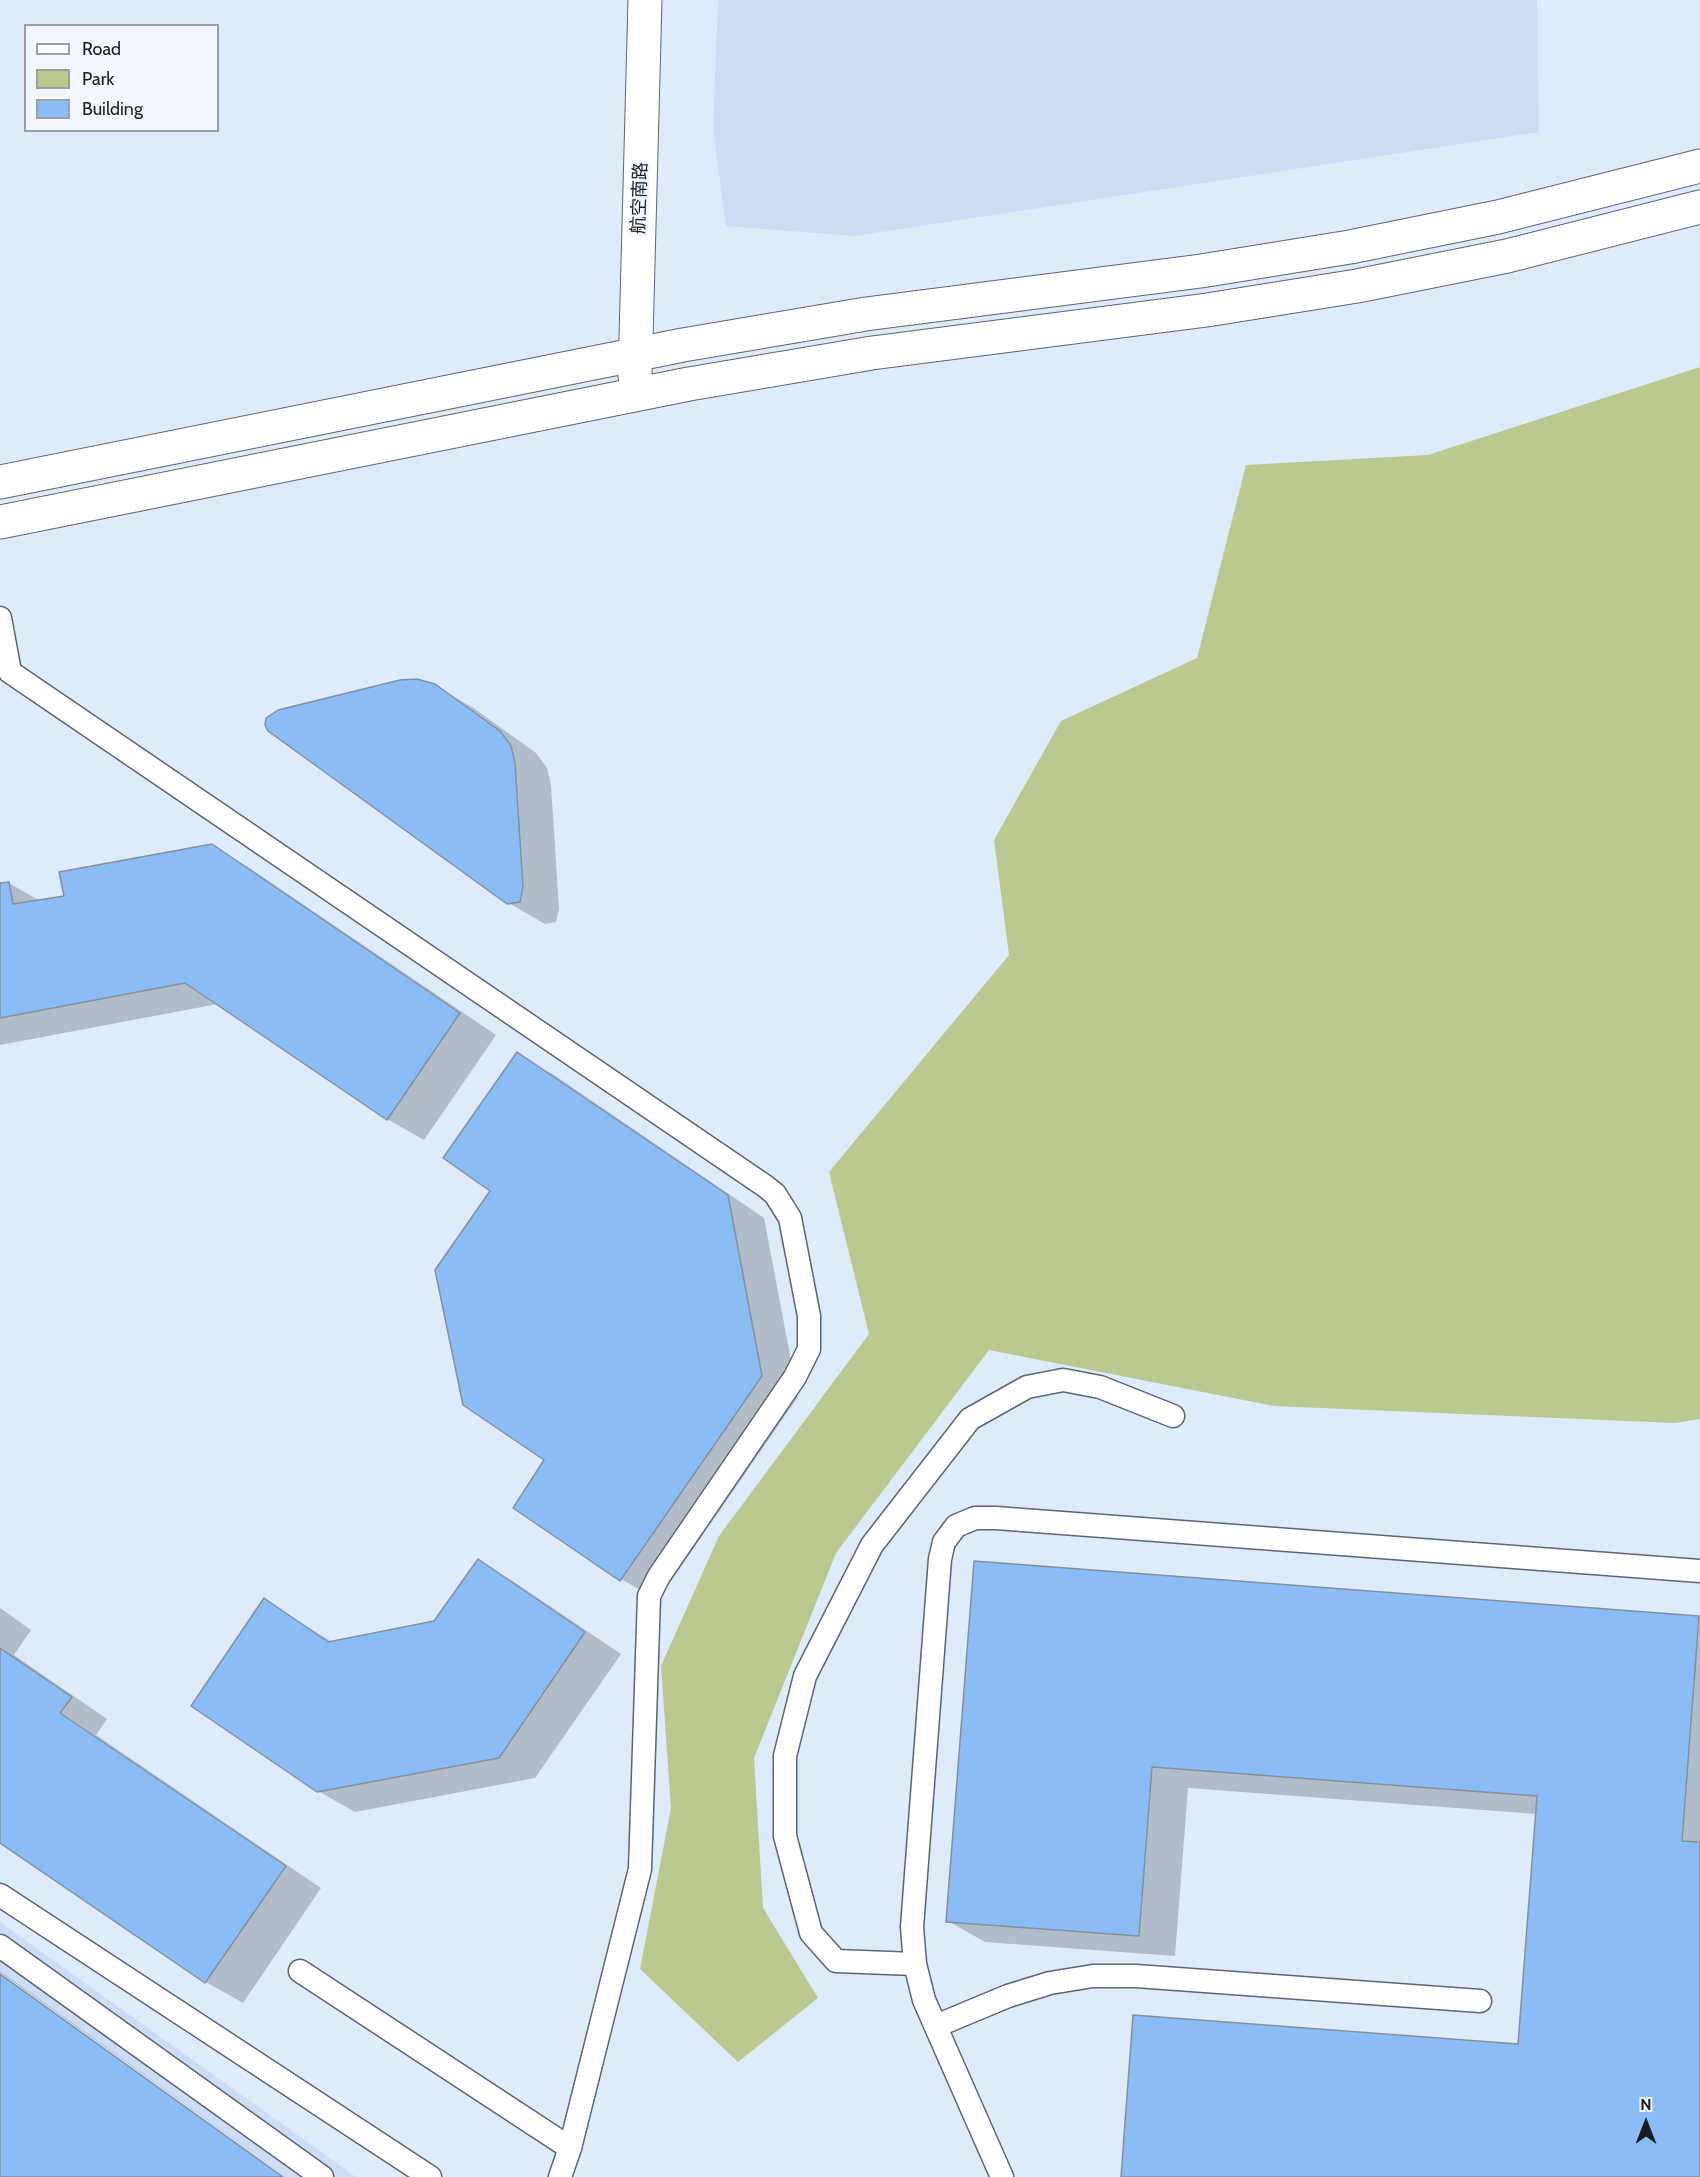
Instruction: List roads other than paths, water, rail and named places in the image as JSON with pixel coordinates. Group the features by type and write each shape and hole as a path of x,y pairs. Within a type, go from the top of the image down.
{"main road":[{"name":"航空南路","path":"634,395 645,0"},
{"path":"0,482 636,355 866,314 1201,271 1350,247 1498,217 1700,166"},
{"path":"0,522 634,395 872,353 1207,310 1358,286 1507,256 1700,207"}],"lane":[{"path":"0,618 5,674 765,1186 783,1204 790,1218 809,1316 809,1349 795,1377 659,1576 649,1596 640,1869 570,2148 560,2177"},
{"path":"915,1964 836,1961 811,1933 785,1836 784,1756 805,1676 872,1545 970,1419 1027,1388 1062,1380 1100,1388 1173,1416"},
{"path":"1002,2177 924,2000 915,1964 912,1927 940,1559 944,1542 956,1526 975,1518 996,1518 1700,1571"},
{"path":"0,1895 430,2177"},
{"path":"0,1946 322,2177"},
{"path":"300,1971 570,2148"},
{"path":"936,2026 1008,1996 1050,1983 1093,1976 1136,1976 1480,2001"}]}
